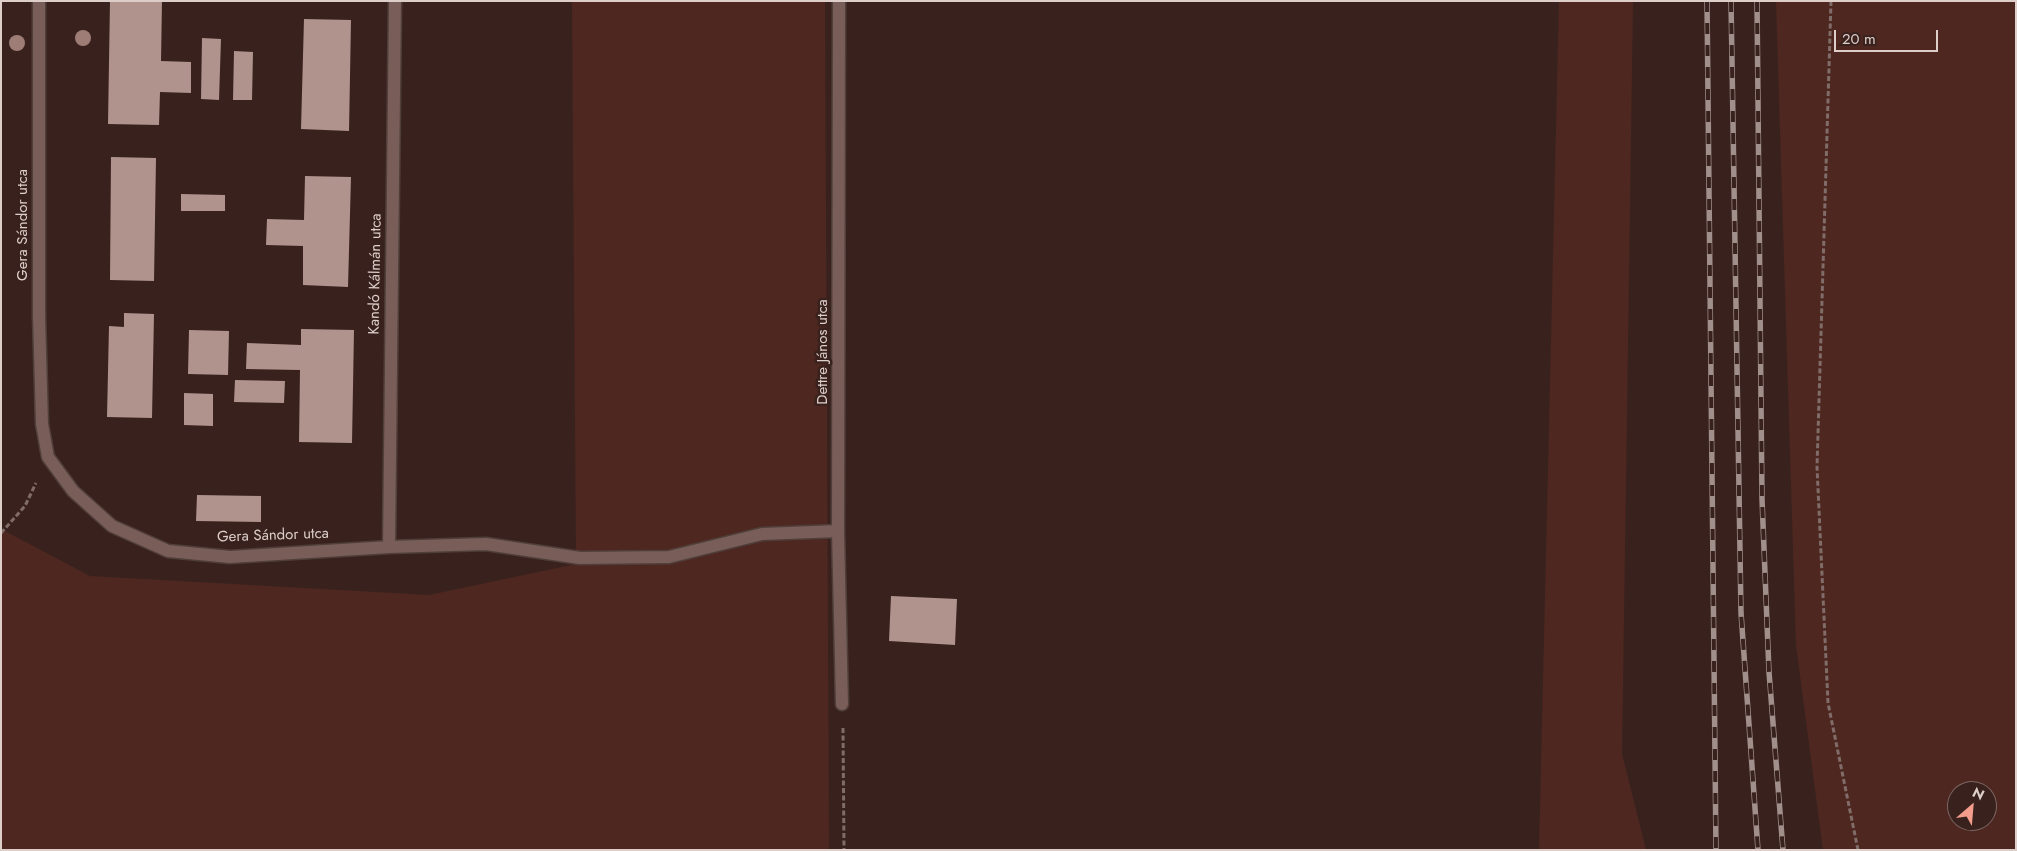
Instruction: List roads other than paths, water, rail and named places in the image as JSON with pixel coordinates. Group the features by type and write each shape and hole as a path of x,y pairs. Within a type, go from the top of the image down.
{"street":[{"name":"Gera Sándor utca","path":"39,1 39,316 42,424 48,457 73,491 112,526 168,551 230,557 389,547 486,544 580,558 670,557 762,534 838,531"},
{"name":"Kandó Kálmán utca","path":"389,547 395,1"},
{"name":"Dettre János utca","path":"839,1 838,531 842,704"}],"railway":[{"path":"1707,1 1716,850"},
{"path":"1731,1 1741,613 1758,850"},
{"path":"1757,1 1762,499 1769,672 1783,850"}]}
